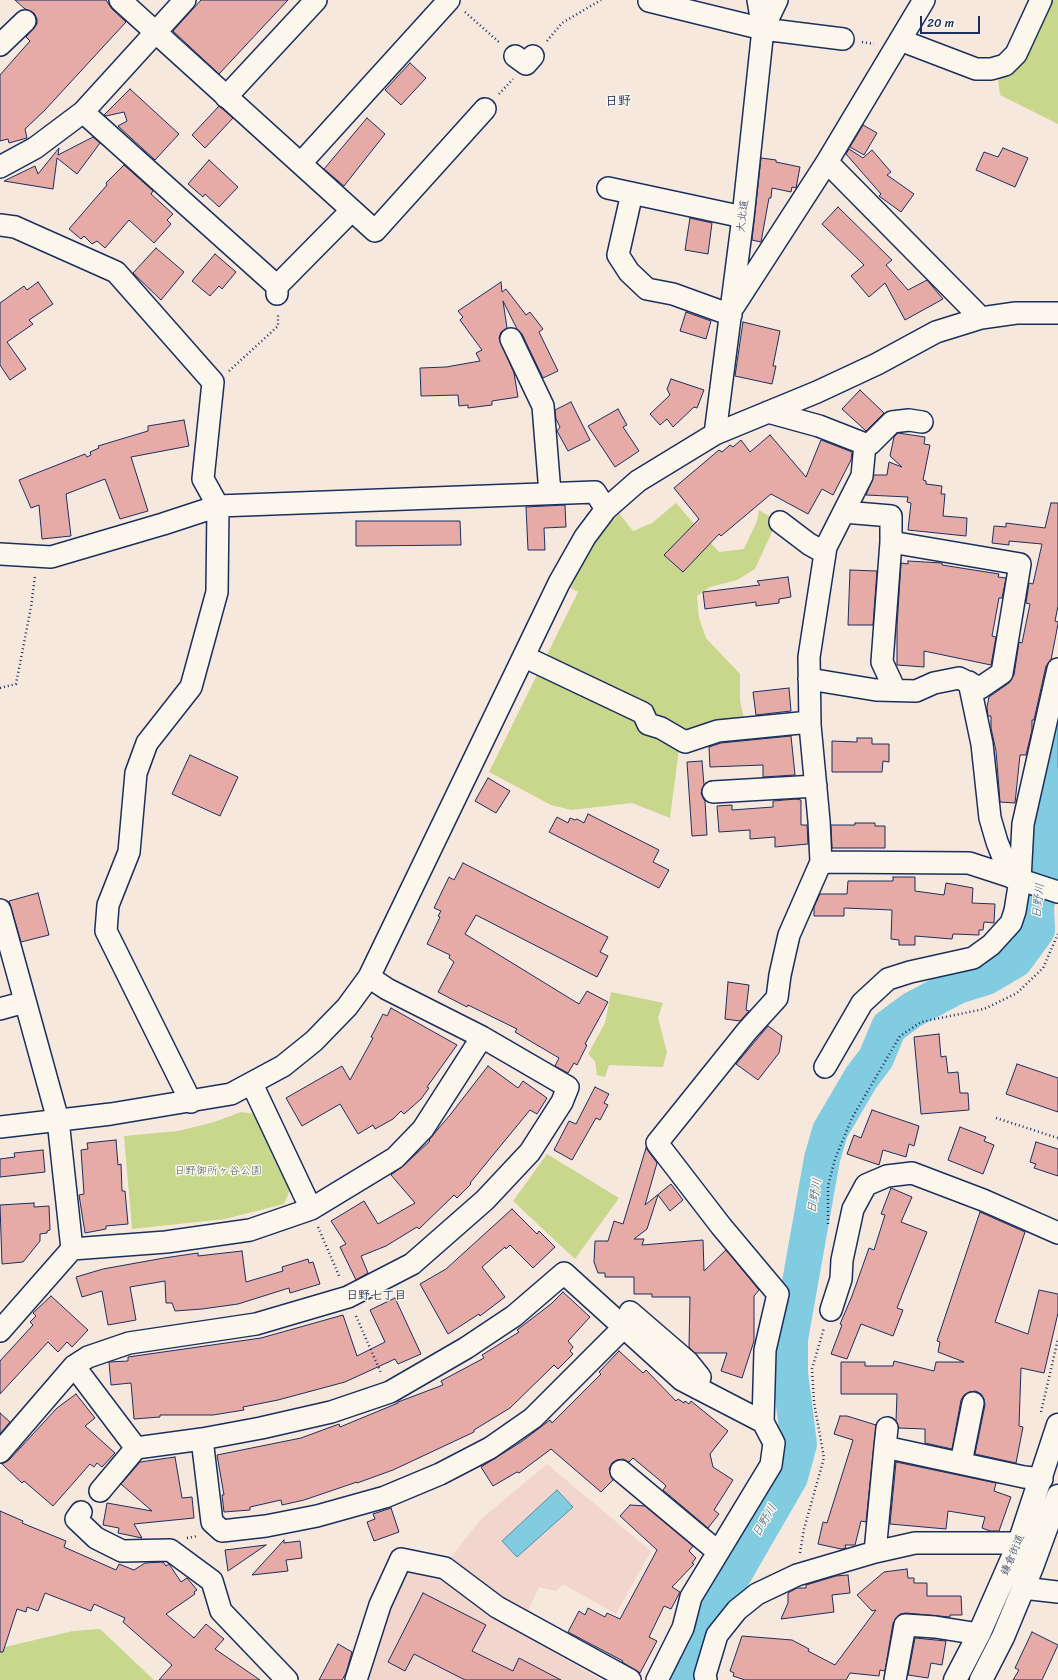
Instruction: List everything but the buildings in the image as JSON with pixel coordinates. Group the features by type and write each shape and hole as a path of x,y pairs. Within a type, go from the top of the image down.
{"main road":[{"name":"鎌倉街道","path":"955,1680 979,1634 1019,1543 1042,1478 1058,1425"},
{"name":"鎌倉街道","path":"981,1680 1003,1637 1032,1567 1058,1496"}],"street":[{"path":"120,0 375,231 485,109"},
{"path":"0,167 35,148 83,112 185,0"},
{"path":"226,97 316,0"},
{"path":"758,0 763,29"},
{"name":"大北道","path":"715,434 743,217 763,29 777,0"},
{"path":"632,193 618,255 629,272 647,289 673,294 731,312 827,162 924,0"},
{"path":"900,40 976,69 991,69 1005,65 1016,54 1041,0"},
{"path":"649,1 763,29 843,40"},
{"path":"301,163 454,2"},
{"path":"0,45 25,20"},
{"path":"83,112 277,290 352,210"},
{"path":"827,162 981,318"},
{"path":"608,188 743,217"},
{"path":"5,229 116,272 219,378 203,479 218,506 217,592 191,687 147,743 136,774 129,852 108,905 106,931 191,1102"},
{"path":"0,1128 191,1102 231,1094 283,1066 314,1041 346,1007 369,977 525,657 570,561 585,537 606,509 638,481 715,434 877,364 936,332 981,318 1016,313 1058,313"},
{"path":"512,339 543,406 550,493"},
{"path":"768,412 819,426 865,444 870,444 892,422 909,420 922,422"},
{"path":"657,1680 683,1628 691,1596 717,1551 771,1465 774,1443 763,1422 765,1350 778,1294 720,1226 657,1143 747,1031 777,998 780,975 789,935 821,862 810,722 809,657 826,547 862,476 865,444"},
{"path":"0,554 51,557 218,506 595,492 606,509"},
{"path":"844,512 892,516 882,662 895,690"},
{"path":"780,522 809,544 825,553"},
{"path":"809,679 876,690 916,691 934,683 959,678 980,688 1002,673 1020,564 891,542"},
{"path":"525,657 644,713 648,724 661,728 685,742 718,731 810,722"},
{"path":"825,1067 862,1003 888,979 910,972 973,958 991,945 1011,923 1015,911 1019,879 1023,824 1058,669"},
{"path":"969,682 982,744 990,818 997,842 1019,879"},
{"path":"713,792 816,786"},
{"path":"821,862 969,863 1058,892"},
{"path":"0,910 58,1120 72,1250"},
{"path":"0,1452 74,1366 88,1357 129,1343 256,1324 348,1297 412,1264 485,1200 530,1152 562,1102 568,1087 482,1037 387,989 369,977"},
{"path":"0,1009 25,1002"},
{"path":"0,1331 72,1250 166,1242 250,1230 311,1209 395,1158 423,1129 482,1037"},
{"path":"252,1084 311,1209"},
{"path":"831,1310 841,1279 842,1260 853,1209 866,1185 887,1176 912,1173 983,1200 1058,1234"},
{"path":"100,1491 136,1448 202,1439 331,1412 390,1392 428,1371 514,1316 564,1273 626,1320 682,1380 763,1422"},
{"path":"202,1439 212,1522 222,1531 266,1526 317,1516 385,1498 440,1474 490,1448 533,1418 626,1320"},
{"path":"74,1366 136,1448"},
{"path":"961,1463 973,1403"},
{"path":"875,1552 886,1437 961,1463 1024,1477 1042,1478"},
{"path":"621,1471 717,1551"},
{"path":"81,1512 76,1519 96,1538 122,1551 175,1544 212,1581 221,1611 287,1680"},
{"path":"706,1680 705,1675 717,1635 737,1610 757,1594 797,1575 875,1552 915,1543 1019,1543"},
{"path":"356,1680 380,1605 402,1559 445,1568 497,1608 630,1680"},
{"path":"1023,1588 1058,1592"},
{"path":"895,1680 905,1625 935,1627 979,1634"},
{"path":"683,1628 717,1635"}],"path":[{"path":"454,2 522,63 562,23 601,0"},
{"path":"219,378 278,326 277,290"},
{"path":"0,688 16,684 31,607 37,557"},
{"path":"830,1229 827,1223 828,1186 835,1159 852,1118 900,1036 921,1022 984,1010 1017,993 1043,968 1058,934"},
{"path":"996,1118 1058,1138"},
{"path":"797,1575 804,1529 824,1458 814,1402 812,1370 831,1310"},
{"path":"175,1544 201,1536"}],"shaded area":[{"path":"547,1464 651,1551 616,1614 563,1584 556,1591 539,1587 527,1613 486,1589 451,1557 481,1519"},
{"path":"427,1567 498,1619 601,1680 361,1680 401,1571"}],"green space":[{"path":"1047,0 1058,0 1058,124 1000,95 998,78 1014,70"},
{"path":"676,503 719,552 744,549 757,521 759,510 777,521 755,569 737,580 710,587 697,596 699,618 706,638 740,674 740,701 746,727 679,749 670,818 632,803 571,810 551,805 489,772 578,592 571,588 581,564 594,541 619,513 633,531 652,523"},
{"path":"611,992 663,1003 658,1018 667,1052 663,1067 609,1065 605,1077 597,1075 595,1061 588,1054 605,1023"},
{"name":"日野御所ヶ谷公園","path":"241,1112 256,1114 290,1190 284,1204 225,1219 132,1229 124,1136 178,1131 214,1122"},
{"path":"547,1154 619,1198 575,1259 513,1201"},
{"path":"100,1629 154,1680 0,1680 0,1647 73,1631"}],"water":[{"path":"1058,702 1058,845 1052,878 1030,872 1032,824"},
{"path":"557,1490 573,1507 517,1557 502,1541"}],"waterway":[{"name":"日野川","path":"689,1680 695,1649 712,1612 790,1477 799,1444 790,1373 790,1339 822,1159 830,1131 861,1078 876,1058 889,1027 912,1010 957,986 986,977 1015,960 1037,930 1036,907 1058,786"}],"district":[{"name":"日野","path":"618,102"},
{"name":"日野七丁目","path":"376,1296"}]}
